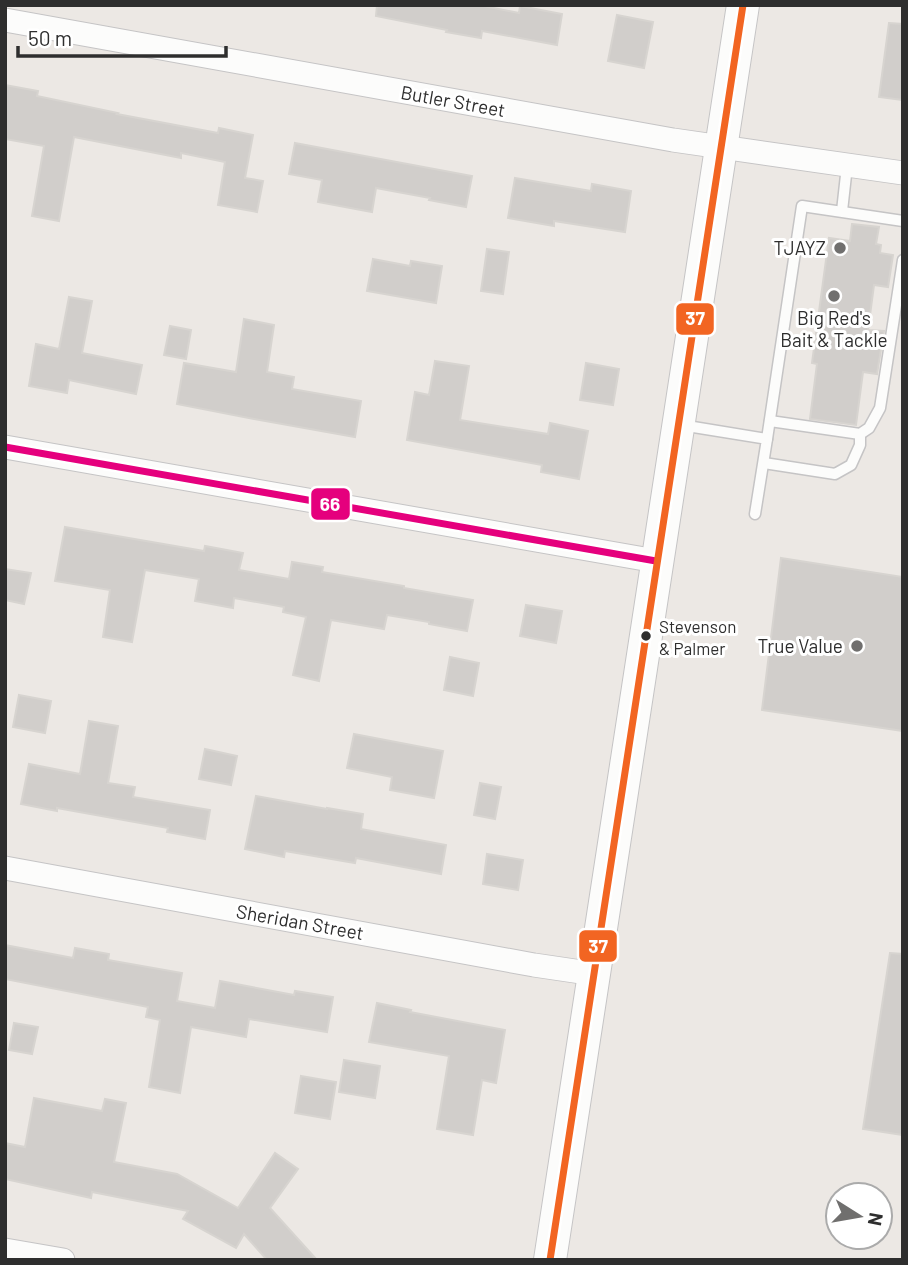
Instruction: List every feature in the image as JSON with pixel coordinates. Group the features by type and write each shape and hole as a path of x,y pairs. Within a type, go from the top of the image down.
{"main road":[{"path":"550,1260 743,5"}],"street":[{"name":"Butler Street","path":"5,20 673,140 903,173"},
{"path":"5,447 656,561"},
{"name":"Sheridan Street","path":"5,868 595,974"},
{"path":"5,1250 63,1260"}],"lane":[{"path":"842,211 847,166"},
{"path":"755,514 802,206 903,221"},
{"path":"771,421 860,434 869,428 880,408 903,260"},
{"path":"678,424 768,439"},
{"path":"764,463 835,474 851,465 860,445 860,434"}],"building":[{"path":"377,5 479,5 519,13 520,6 562,14 557,45 482,31 481,38 446,32 447,30 376,16"},
{"path":"617,15 653,22 644,68 608,61"},
{"path":"889,23 903,24 903,100 879,97"},
{"path":"5,85 38,91 37,96 117,114 218,133 219,128 253,135 245,178 263,181 257,212 218,205 225,162 181,153 181,158 74,137 59,221 32,216 44,146 5,139"},
{"path":"295,143 472,176 466,207 376,188 372,212 318,202 322,180 289,174"},
{"path":"515,178 591,191 592,184 631,191 625,232 554,221 554,226 508,218"},
{"path":"852,224 879,227 876,244 881,245 880,253 893,255 888,287 874,285 868,330 884,331 877,374 863,372 856,425 810,419 817,364 812,363 829,238 850,241"},
{"path":"487,249 509,252 503,294 481,291"},
{"path":"373,259 410,266 411,261 442,266 436,303 367,291"},
{"path":"69,297 92,301 82,353 142,365 136,394 69,380 67,393 29,386 36,344 59,349"},
{"path":"244,319 274,325 267,372 294,377 292,389 361,401 355,437 177,404 184,363 236,372"},
{"path":"170,326 191,330 186,359 164,355"},
{"path":"435,361 469,366 460,420 548,434 550,423 588,431 579,479 541,472 542,465 407,440 415,392 429,395"},
{"path":"586,363 619,369 613,405 580,400"},
{"path":"65,527 204,551 205,546 243,553 239,570 289,579 292,562 323,567 322,572 473,600 467,631 387,615 384,629 331,620 319,681 293,675 306,617 283,612 284,607 234,598 233,608 195,601 199,579 145,570 132,642 103,637 110,590 55,581"},
{"path":"781,558 903,577 903,731 762,710"},
{"path":"5,569 31,573 24,604 5,600"},
{"path":"526,605 562,611 556,643 520,636"},
{"path":"450,657 479,663 473,696 444,690"},
{"path":"19,695 51,701 45,733 13,727"},
{"path":"89,721 118,726 108,783 135,787 133,797 210,810 205,839 167,832 168,828 21,804 29,764 80,774"},
{"path":"354,734 443,751 434,798 390,790 392,777 347,768"},
{"path":"205,749 237,756 231,785 199,779"},
{"path":"480,783 501,787 495,819 474,815"},
{"path":"256,796 363,814 361,829 446,845 441,874 356,858 355,863 285,851 284,857 245,849"},
{"path":"487,854 523,860 518,890 483,884"},
{"path":"5,945 73,958 75,948 109,954 108,960 182,973 177,1001 215,1008 220,981 294,995 295,991 333,997 327,1032 249,1019 246,1037 191,1027 180,1093 149,1087 160,1020 146,1017 148,1007 5,979"},
{"path":"890,953 903,954 903,1135 863,1129"},
{"path":"377,1003 505,1030 496,1083 482,1080 473,1135 437,1129 449,1056 369,1042"},
{"path":"14,1023 38,1027 32,1054 9,1050"},
{"path":"344,1060 380,1066 375,1098 339,1092"},
{"path":"301,1076 336,1082 330,1119 295,1113"},
{"path":"34,1098 102,1111 105,1099 126,1103 114,1162 177,1174 238,1208 275,1153 298,1169 270,1208 317,1260 267,1260 244,1234 236,1248 183,1219 188,1211 92,1192 91,1198 5,1179 5,1143 25,1147"}],"transit line":[{"name":"37","path":"550,1260 743,5"},
{"name":"66","path":"5,447 656,561"}],"place":[{"name":"TJAYZ","path":"840,248"},
{"name":"Big Red's Bait & Tackle","path":"834,296"},
{"name":"Stevenson & Palmer","path":"646,636"},
{"name":"True Value","path":"857,646"}]}
